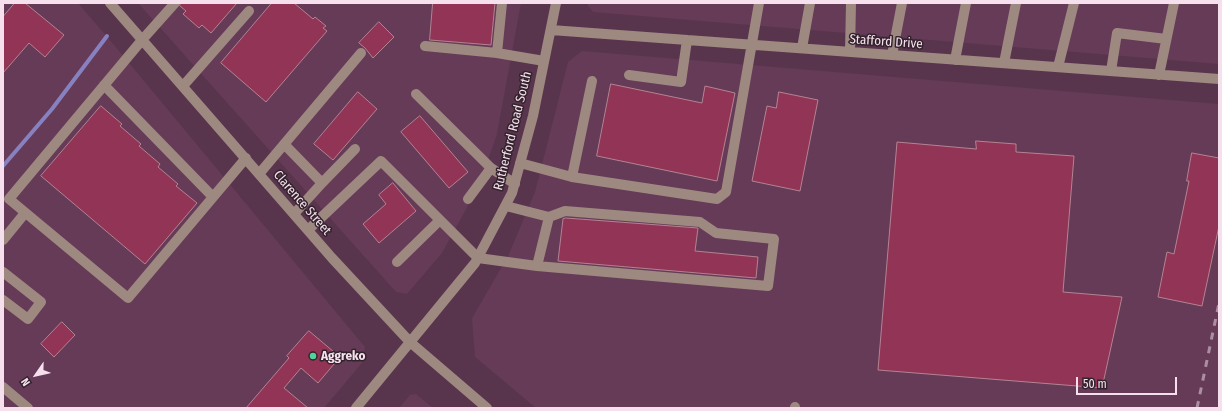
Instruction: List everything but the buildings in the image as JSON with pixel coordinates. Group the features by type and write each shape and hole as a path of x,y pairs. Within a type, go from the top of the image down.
{"street":[{"name":"Clarence Street","path":"110,3 308,230 410,342 488,408"},
{"path":"175,3 142,40 9,199 128,298 246,158"},
{"path":"497,52 502,3"},
{"name":"Rutherford Road South","path":"356,408 478,258 506,206 515,184 533,116 556,3"},
{"path":"520,163 572,178 717,199 726,192 751,45 760,3"},
{"path":"802,48 810,3"},
{"path":"850,52 851,3"},
{"path":"892,55 902,3"},
{"path":"955,60 966,3"},
{"path":"1004,63 1016,3"},
{"path":"1058,67 1074,3"},
{"path":"1159,75 1174,3"},
{"path":"183,86 249,11"},
{"name":"Stafford Drive","path":"551,30 1219,79"},
{"path":"1111,71 1117,33 1166,39"},
{"path":"629,76 681,82 687,40"},
{"path":"425,46 497,52 544,61"},
{"path":"259,174 361,53"},
{"path":"572,178 592,81"},
{"path":"104,85 213,197"},
{"path":"416,94 491,168 515,184"},
{"path":"284,144 322,183"},
{"path":"294,214 354,149"},
{"path":"308,230 382,161 478,258 537,266 768,286 774,239 716,233 700,222 565,211 549,217 506,206"},
{"path":"468,199 491,168"},
{"path":"3,240 25,213"},
{"path":"537,266 549,217"},
{"path":"397,262 440,220"},
{"path":"3,272 41,302 28,319 3,300"},
{"path":"3,387 28,408"}],"shaded area":[{"path":"3,3 78,3 365,347 362,363 324,408 3,408"},
{"path":"138,3 521,3 497,134 480,184 442,253 407,294 396,292"},
{"path":"586,3 1219,3 1219,64 593,12"},
{"path":"582,51 1219,104 1219,408 536,408 475,357 472,318 508,256 535,192 568,62"},
{"path":"416,394 433,408 399,408 410,395"}],"waterway":[{"path":"3,166 52,109 107,36"}],"railway":[{"path":"1197,408 1219,303"}],"place":[{"name":"Aggreko","path":"313,356"}]}
